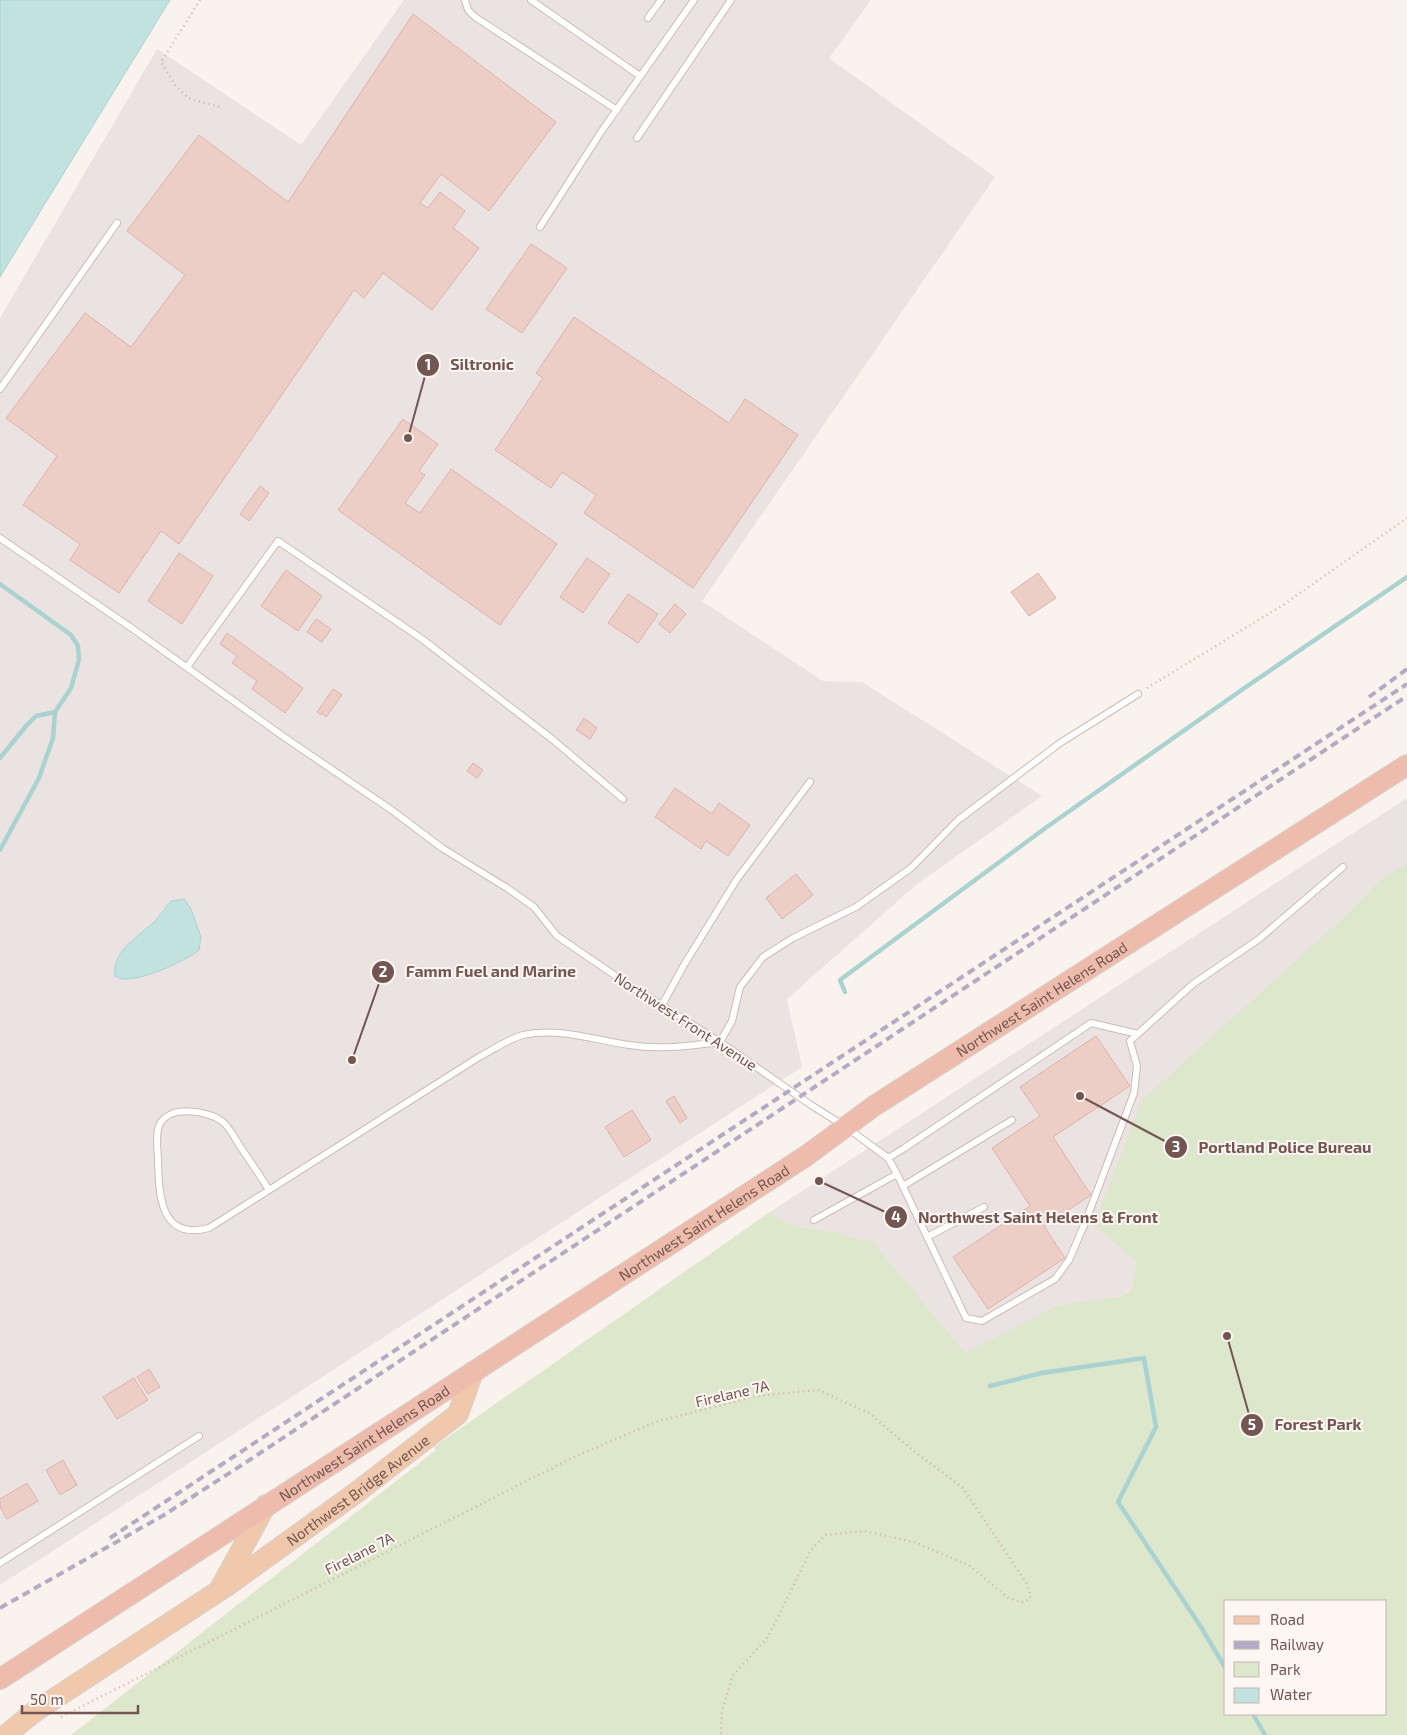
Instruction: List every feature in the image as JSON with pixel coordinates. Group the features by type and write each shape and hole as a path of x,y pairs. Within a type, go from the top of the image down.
{"highway":[{"name":"Northwest Saint Helens Road","path":"0,1679 798,1161 874,1106 1407,765"}],"main road":[{"name":"Northwest Bridge Avenue","path":"6,1735 34,1712 219,1591 357,1492 458,1414 473,1372"},
{"name":"Northwest Bridge Avenue","path":"219,1591 266,1506"}],"lane":[{"path":"464,0 468,10 475,17 617,110"},
{"path":"531,0 640,76"},
{"path":"648,18 661,0"},
{"path":"540,227 640,76 694,0"},
{"path":"637,138 732,0"},
{"path":"0,389 117,223"},
{"name":"Northwest Front Avenue","path":"0,538 187,667 442,848 534,907 558,936 629,985 720,1042 846,1127 888,1158"},
{"path":"187,667 278,541 422,639 552,739 623,799"},
{"path":"269,1190 229,1129 222,1122 199,1112 188,1111 171,1115 159,1125 157,1134 159,1189 162,1204 174,1224 183,1229 197,1231 209,1228 269,1190 479,1057 521,1036 540,1032 566,1033 630,1045 672,1048 720,1042 732,1021 740,987 763,957 794,938 856,906 911,868 958,820 1060,743 1138,694"},
{"path":"662,1006 737,880 810,782"},
{"path":"1138,1034 1092,1023 888,1158 966,1318 982,1321 1055,1279 1069,1260 1134,1093 1138,1066 1130,1041 1138,1034 1193,984 1259,939 1343,867"},
{"path":"903,1186 1012,1120"},
{"path":"814,1220 897,1174"},
{"path":"927,1237 984,1207"},
{"path":"0,1563 199,1436"}],"path":[{"path":"200,0 160,62 175,85 188,98 220,107"},
{"path":"1138,694 1283,605 1407,518"},
{"name":"Firelane 7A","path":"61,1717 574,1457 656,1422 756,1396 818,1390 869,1413 915,1452 963,1488 1027,1584 1031,1596 1029,1600 1022,1602 1008,1598 970,1566 914,1542 865,1531 825,1535 811,1550 768,1637 733,1675 722,1710 720,1735"}],"shaded area":[{"path":"404,0 871,0 829,58 995,177 702,601 823,681 862,682 1042,796 917,884 787,999 802,1067 0,1585 0,318 157,49 301,145"},
{"path":"1407,798 1407,864 1155,1189 1131,1289 963,1383 842,1233 791,1225 770,1212"}],"green space":[{"path":"1407,863 1407,1735 71,1735 436,1450 434,1447 770,1212 791,1225 842,1233 855,1239 871,1240 965,1353 1057,1306 1117,1297 1131,1290 1137,1262 1094,1225 1142,1100 1343,918 1380,880"}],"water":[{"path":"0,0 170,0 0,277"},
{"path":"184,899 191,909 201,937 199,950 173,965 151,974 130,979 122,979 115,976 115,967 118,959 128,944 156,920 171,901"}],"building":[{"path":"413,14 556,122 489,211 441,174 420,203 428,208 440,192 465,211 453,228 479,248 432,310 383,273 364,298 354,290 179,544 161,531 119,593 70,560 80,544 23,505 57,456 6,418 85,313 131,347 185,275 127,231 199,135 288,202"},
{"path":"531,244 567,268 522,333 486,309"},
{"path":"574,317 729,423 745,399 798,435 693,588 584,513 596,495 562,472 551,488 495,450 543,378 536,373"},
{"path":"403,419 438,444 419,471 425,475 405,503 420,513 451,469 557,544 500,625 338,510"},
{"path":"260,486 269,493 249,521 240,514"},
{"path":"179,553 213,576 182,624 148,601"},
{"path":"587,558 610,574 583,613 560,597"},
{"path":"286,570 322,596 298,631 261,606"},
{"path":"1038,573 1056,598 1029,616 1011,592"},
{"path":"628,594 658,614 638,643 608,623"},
{"path":"675,604 686,614 670,633 659,624"},
{"path":"316,619 331,629 322,642 307,632"},
{"path":"227,633 303,688 285,713 252,689 257,681 232,663 237,656 220,644"},
{"path":"333,689 342,695 326,717 322,713 321,715 317,712"},
{"path":"584,718 597,728 590,739 576,730"},
{"path":"473,763 483,770 477,778 467,771"},
{"path":"675,788 712,814 719,803 750,825 728,856 706,841 701,849 655,817"},
{"path":"796,874 813,895 782,919 766,898"},
{"path":"1096,1036 1130,1086 1053,1137 1091,1195 1044,1226 1065,1258 988,1309 953,1257 1030,1206 992,1148 1040,1116 1020,1087"},
{"path":"674,1096 687,1118 680,1123 666,1101"},
{"path":"632,1110 651,1140 624,1157 605,1127"},
{"path":"149,1369 160,1387 148,1394 137,1377"},
{"path":"134,1378 148,1400 117,1419 103,1397"},
{"path":"63,1460 77,1485 60,1495 46,1470"},
{"path":"27,1483 38,1501 7,1519 0,1507 0,1499"}],"waterway":[{"path":"845,992 840,980 1044,829 1243,689 1407,577"},
{"path":"0,584 71,635 78,646 79,660 71,688 55,712 53,738 39,778 0,850"},
{"path":"0,758 36,716 55,712"},
{"path":"990,1386 1042,1373 1144,1358 1156,1427 1118,1502 1201,1627 1224,1666"},
{"path":"1254,1715 1265,1735"}],"railway":[{"path":"1369,697 1407,669"},
{"path":"110,1538 1407,684"},
{"path":"0,1608 164,1515 245,1463 1407,696"}],"place":[{"name":"Siltronic","path":"408,438"},
{"name":"Famm Fuel and Marine","path":"352,1060"},
{"name":"Portland Police Bureau","path":"1080,1096"},
{"name":"Northwest Saint Helens & Front","path":"819,1181"},
{"name":"Forest Park","path":"1227,1336"}]}
